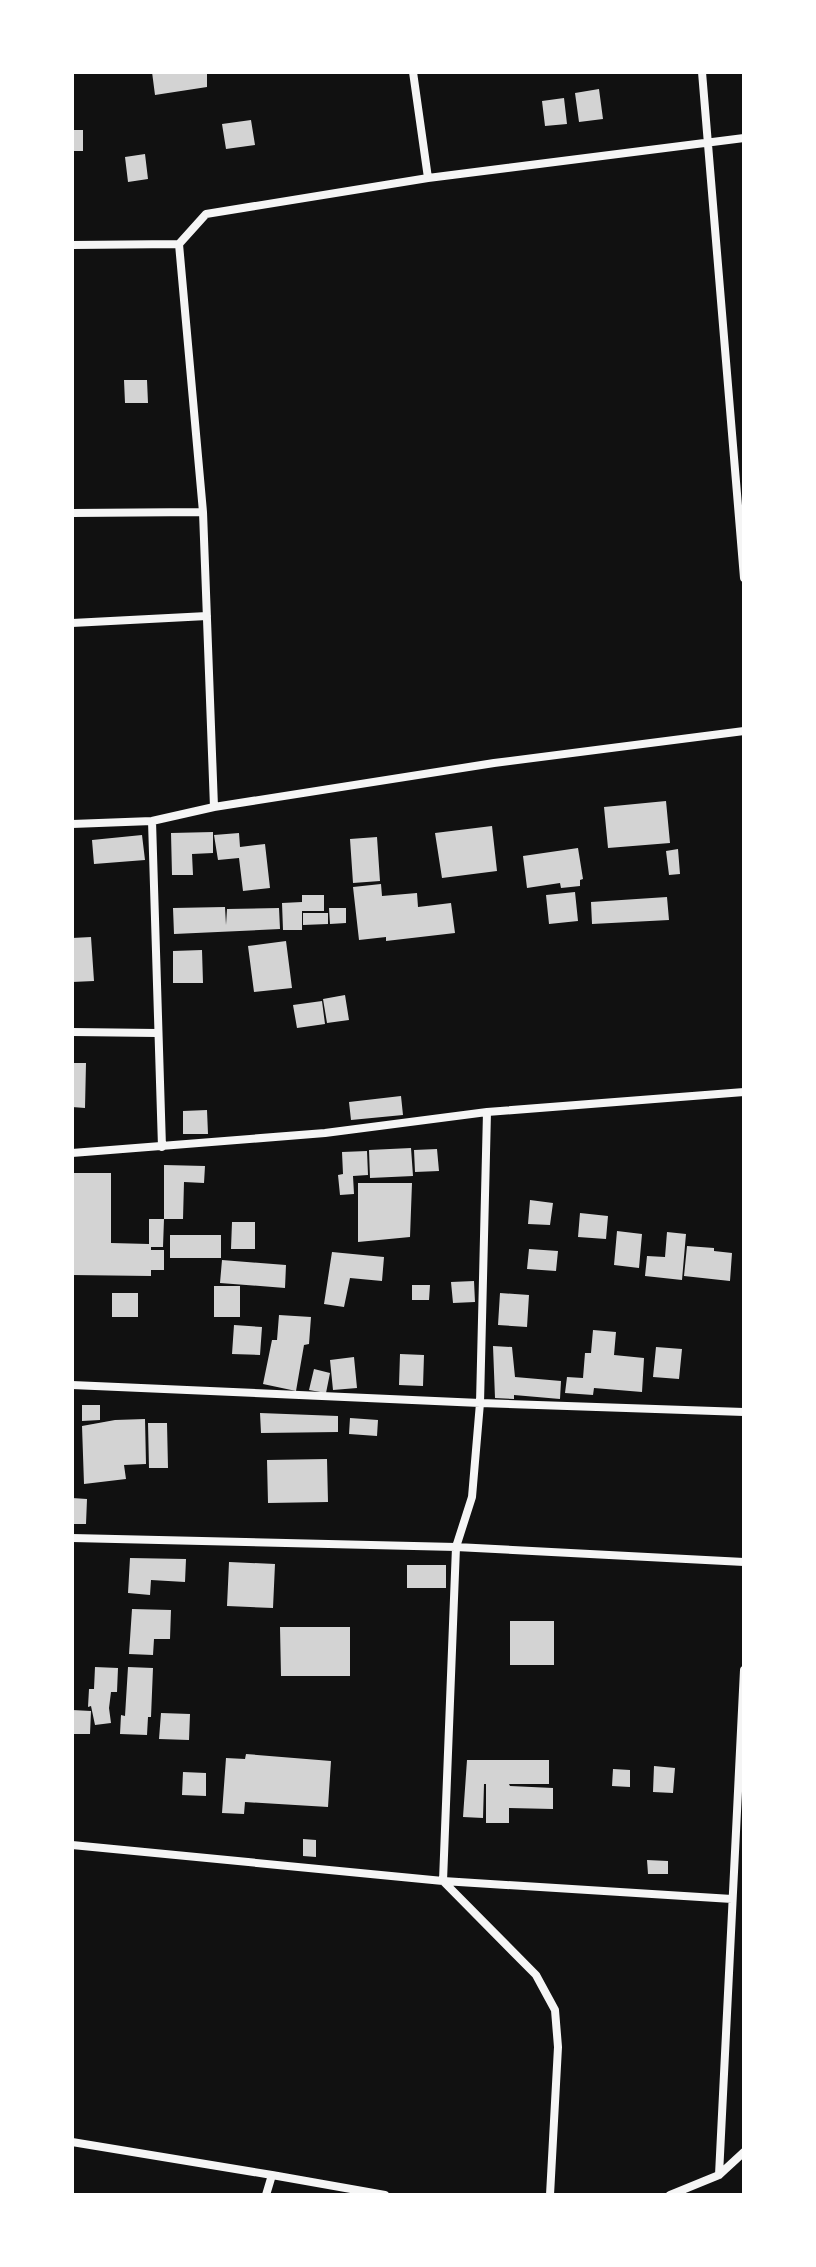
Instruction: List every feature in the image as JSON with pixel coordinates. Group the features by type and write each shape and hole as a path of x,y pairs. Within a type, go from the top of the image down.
{"street":[{"path":"413,72 428,178"},
{"path":"702,72 740,500 744,578"},
{"path":"214,807 203,512 179,244 206,214 428,178 744,138"},
{"path":"72,245 179,244"},
{"path":"72,513 203,512"},
{"path":"72,623 207,616"},
{"path":"72,824 152,821 214,807 494,763 744,731"},
{"path":"152,821 162,1147"},
{"path":"72,1032 157,1033"},
{"path":"72,1153 325,1133 487,1112 744,1092"},
{"path":"487,1112 480,1403 472,1497 456,1547 443,1881 536,1975 555,2010 558,2047 550,2195"},
{"path":"72,1385 744,1412"},
{"path":"72,1538 456,1547 744,1562"},
{"path":"719,2175 744,1670"},
{"path":"72,1845 443,1881 732,1899"},
{"path":"72,2142 385,2195"},
{"path":"670,2195 719,2175 744,2152"},
{"path":"266,2195 272,2175"}],"building":[{"path":"152,72 207,72 207,87 155,95"},
{"path":"599,89 603,119 579,122 575,93"},
{"path":"564,98 567,124 545,126 542,101"},
{"path":"251,120 255,145 226,149 222,124"},
{"path":"72,130 83,130 83,151 72,151"},
{"path":"145,154 148,179 128,182 125,157"},
{"path":"124,380 147,380 148,403 125,403"},
{"path":"666,801 670,843 608,848 604,807"},
{"path":"492,826 497,871 442,878 435,833"},
{"path":"213,832 213,853 192,854 193,875 172,875 171,833"},
{"path":"239,833 240,847 265,844 270,888 243,891 239,858 218,860 214,835"},
{"path":"142,835 145,860 94,864 92,840"},
{"path":"377,837 380,881 353,883 350,839"},
{"path":"578,848 583,879 580,886 561,888 560,883 527,888 523,856"},
{"path":"678,849 680,874 669,875 666,851"},
{"path":"381,884 382,896 417,893 418,907 451,903 455,933 386,941 386,937 359,940 353,887"},
{"path":"575,892 578,921 549,924 546,895"},
{"path":"302,895 324,895 324,911 302,911 302,930 283,930 282,903 302,902"},
{"path":"667,897 669,920 592,924 591,902"},
{"path":"225,907 226,925 227,909 279,908 280,929 174,934 173,908"},
{"path":"329,908 346,908 346,923 330,924"},
{"path":"303,913 328,913 328,924 303,925"},
{"path":"91,937 94,981 72,982 72,938"},
{"path":"286,941 292,988 254,992 248,946"},
{"path":"202,950 203,983 173,983 173,951"},
{"path":"345,995 349,1020 327,1023 323,999"},
{"path":"322,1001 325,1024 297,1028 293,1005"},
{"path":"72,1063 86,1063 85,1108 72,1107"},
{"path":"401,1096 403,1115 351,1120 349,1102"},
{"path":"207,1110 208,1134 183,1134 183,1111"},
{"path":"411,1148 413,1176 370,1178 369,1150"},
{"path":"437,1149 439,1171 415,1172 414,1150"},
{"path":"367,1151 368,1175 353,1176 354,1194 340,1195 338,1175 343,1174 342,1152"},
{"path":"164,1165 205,1166 204,1183 184,1182 183,1219 164,1219"},
{"path":"72,1173 111,1173 111,1243 149,1244 149,1219 164,1219 163,1247 151,1247 151,1250 164,1250 164,1270 151,1270 151,1276 72,1275"},
{"path":"358,1183 412,1183 410,1237 358,1242"},
{"path":"530,1200 553,1203 550,1225 528,1224"},
{"path":"580,1213 608,1216 606,1239 578,1237"},
{"path":"232,1222 255,1222 255,1249 231,1249"},
{"path":"617,1231 642,1234 639,1268 614,1265"},
{"path":"667,1232 686,1234 682,1280 645,1276 647,1256 665,1257"},
{"path":"170,1235 221,1235 221,1258 170,1258"},
{"path":"687,1246 732,1253 730,1281 684,1276"},
{"path":"529,1249 558,1251 556,1271 527,1269"},
{"path":"332,1252 384,1257 382,1281 350,1278 344,1307 324,1304"},
{"path":"222,1260 286,1265 285,1288 220,1283"},
{"path":"474,1281 475,1302 453,1303 451,1282"},
{"path":"412,1285 430,1285 429,1300 412,1300"},
{"path":"214,1286 240,1286 240,1317 214,1317"},
{"path":"112,1293 138,1293 138,1317 112,1317"},
{"path":"500,1293 529,1295 527,1327 498,1325"},
{"path":"279,1315 311,1317 309,1344 304,1345 296,1391 263,1384 272,1340 277,1340"},
{"path":"234,1325 262,1327 260,1355 232,1354"},
{"path":"593,1330 616,1332 614,1355 644,1358 642,1392 594,1388 593,1395 565,1393 567,1377 583,1378 585,1353 591,1353"},
{"path":"493,1346 512,1347 515,1377 561,1381 560,1399 514,1395 514,1399 495,1398"},
{"path":"656,1347 682,1349 679,1379 653,1377"},
{"path":"400,1354 424,1355 423,1386 399,1385"},
{"path":"354,1357 357,1388 333,1390 330,1360"},
{"path":"314,1369 330,1373 326,1393 309,1390"},
{"path":"82,1405 100,1405 100,1420 82,1421"},
{"path":"260,1413 338,1416 338,1432 261,1433"},
{"path":"350,1418 378,1420 377,1436 349,1434"},
{"path":"145,1419 146,1464 124,1465 126,1479 84,1484 82,1426"},
{"path":"148,1423 167,1423 168,1468 149,1468"},
{"path":"327,1459 328,1502 268,1503 267,1460"},
{"path":"72,1498 87,1499 86,1524 72,1524"},
{"path":"130,1558 186,1559 185,1582 151,1580 150,1595 128,1593"},
{"path":"229,1562 275,1564 273,1608 227,1606"},
{"path":"407,1565 446,1565 446,1588 407,1588"},
{"path":"132,1609 171,1610 170,1639 154,1639 153,1655 129,1654"},
{"path":"510,1621 554,1621 554,1665 510,1665"},
{"path":"280,1627 350,1627 350,1676 281,1676"},
{"path":"95,1667 118,1668 117,1692 111,1692 111,1723 95,1725 91,1706 88,1707 89,1689 94,1689"},
{"path":"128,1667 153,1668 147,1735 120,1734 121,1715 125,1716"},
{"path":"72,1710 91,1711 90,1734 72,1734"},
{"path":"161,1713 190,1714 189,1740 159,1739"},
{"path":"246,1754 331,1761 328,1807 245,1802 244,1814 222,1813 226,1758 245,1759"},
{"path":"467,1760 549,1760 549,1784 509,1784 553,1788 553,1809 509,1808 509,1823 486,1823 484,1784 483,1818 463,1817"},
{"path":"654,1766 675,1768 673,1793 653,1792"},
{"path":"613,1769 630,1770 630,1787 612,1786"},
{"path":"183,1772 206,1773 206,1796 182,1795"},
{"path":"303,1839 316,1840 316,1857 303,1856"},
{"path":"647,1860 668,1861 668,1874 648,1874"}]}
